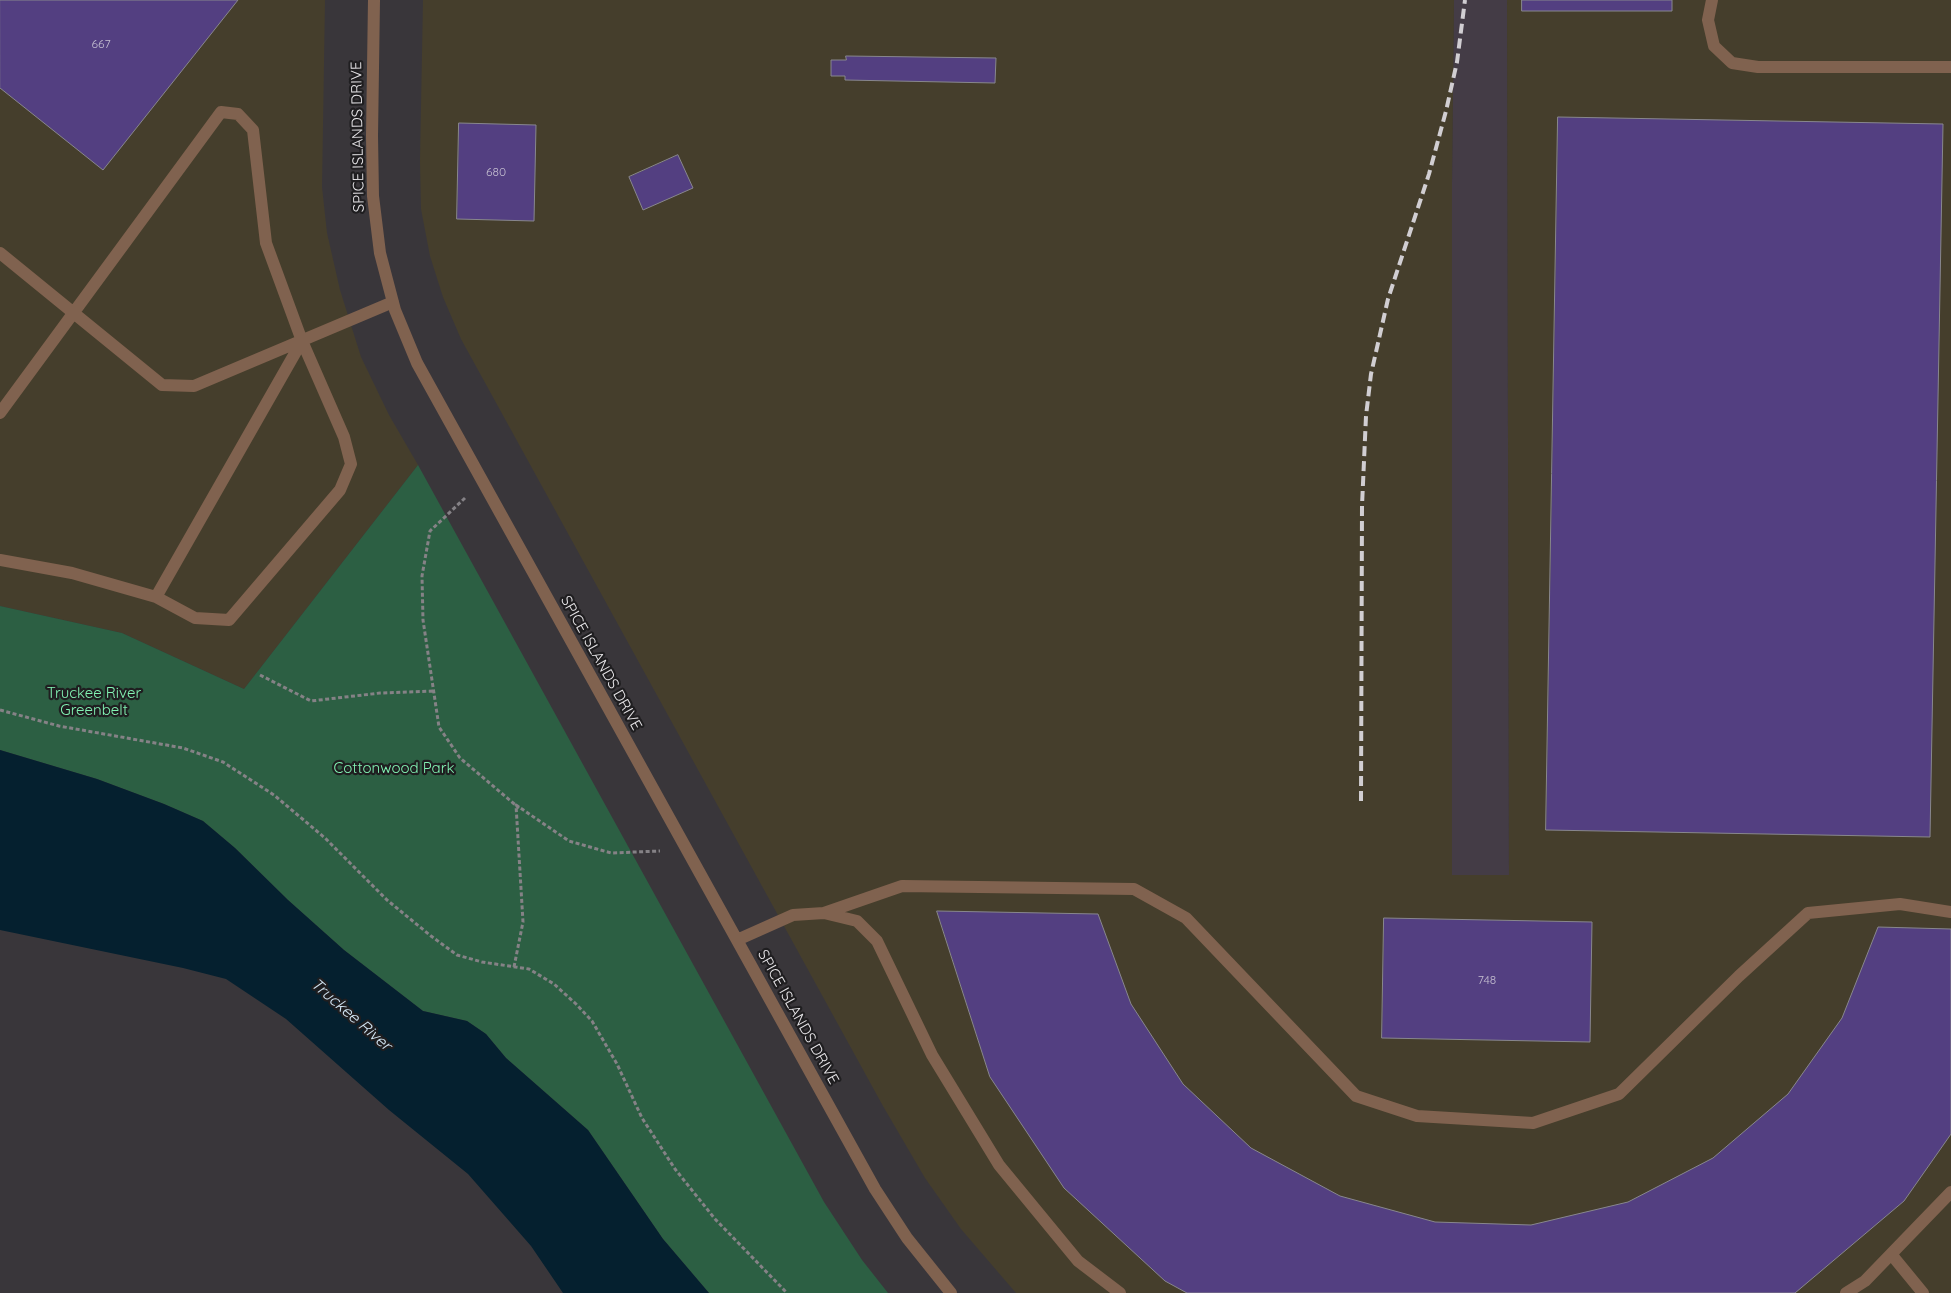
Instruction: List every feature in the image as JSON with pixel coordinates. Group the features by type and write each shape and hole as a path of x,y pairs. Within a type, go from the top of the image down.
{"street":[{"name":"SPICE ISLANDS DRIVE","path":"374,0 373,196 380,253 393,302 417,363 875,1189 907,1238 950,1293"},
{"path":"1712,0 1708,20 1714,46 1732,63 1758,67 1951,67"},
{"path":"0,413 220,112 238,114 253,130 266,243 302,341 344,437 351,464 340,490 230,620 195,618 156,597 72,573 0,560"},
{"path":"0,253 162,385 194,386 393,302"},
{"path":"156,597 302,341"},
{"path":"737,940 793,915 824,913 902,886 1134,889 1186,918 1356,1096 1417,1116 1532,1123 1619,1094 1739,976 1808,913 1900,904 1951,912"},
{"path":"824,913 857,921 877,941 932,1055 999,1165 1078,1261 1120,1293"},
{"path":"1846,1293 1865,1281 1951,1192"},
{"path":"1891,1254 1922,1293"}],"path":[{"path":"482,482 430,532 424,554 422,576 423,620 439,727 460,758 519,808 570,841 612,853 687,850"},
{"path":"260,675 311,701 380,693 434,691"},
{"path":"0,710 59,726 183,748 223,762 274,795 325,838 387,900 456,954 482,962 529,969 554,984 592,1021 616,1064 642,1118 675,1169 715,1219 787,1293"},
{"path":"514,967 523,922 516,806 519,808"}],"shaded area":[{"path":"0,0 325,0 322,187 327,233 340,290 361,357 389,415 418,465 244,689 122,633 0,606"},
{"path":"423,0 1454,0 1452,182 1452,875 1509,875 1507,0 1951,0 1951,1293 1016,1293 961,1229 925,1178 883,1106 461,339 443,297 430,256 421,209"},
{"path":"1454,0 1507,0 1509,875 1452,875 1452,182"}],"green space":[{"name":"Cottonwood Park","path":"418,465 824,1202 862,1260 888,1293 709,1293 663,1239 588,1130 506,1058 486,1034 467,1021 423,1011 344,950 288,900 235,848 203,821 97,779 0,750 0,606 122,633 244,689"}],"water":[{"name":"Truckee River","path":"0,750 97,779 203,821 235,848 288,900 344,950 423,1011 467,1021 486,1034 506,1058 588,1130 663,1239 709,1293 563,1293 531,1246 468,1174 389,1110 286,1019 226,979 183,968 0,930"}],"building":[{"path":"0,0 238,0 103,170 0,88"},
{"path":"1522,0 1672,0 1672,11 1522,11"},
{"path":"846,56 996,58 995,83 845,80 845,76 831,76 831,60 846,60"},
{"path":"1558,117 1943,124 1930,837 1546,830"},
{"path":"459,123 536,125 534,221 457,219"},
{"path":"678,155 693,188 643,210 629,177"},
{"path":"937,911 1098,914 1131,1004 1183,1084 1251,1148 1340,1196 1435,1222 1531,1225 1628,1202 1713,1158 1788,1094 1842,1018 1878,927 1951,929 1951,1134 1904,1201 1795,1293 1187,1293 1165,1281 1064,1188 990,1077"},
{"path":"1384,918 1592,922 1590,1042 1382,1038"}],"railway":[{"path":"1361,801 1362,506 1366,416 1371,374 1388,299 1429,174 1446,111 1457,62 1465,0"}],"park label":[{"name":"Truckee River Greenbelt","path":"94,702"}]}
